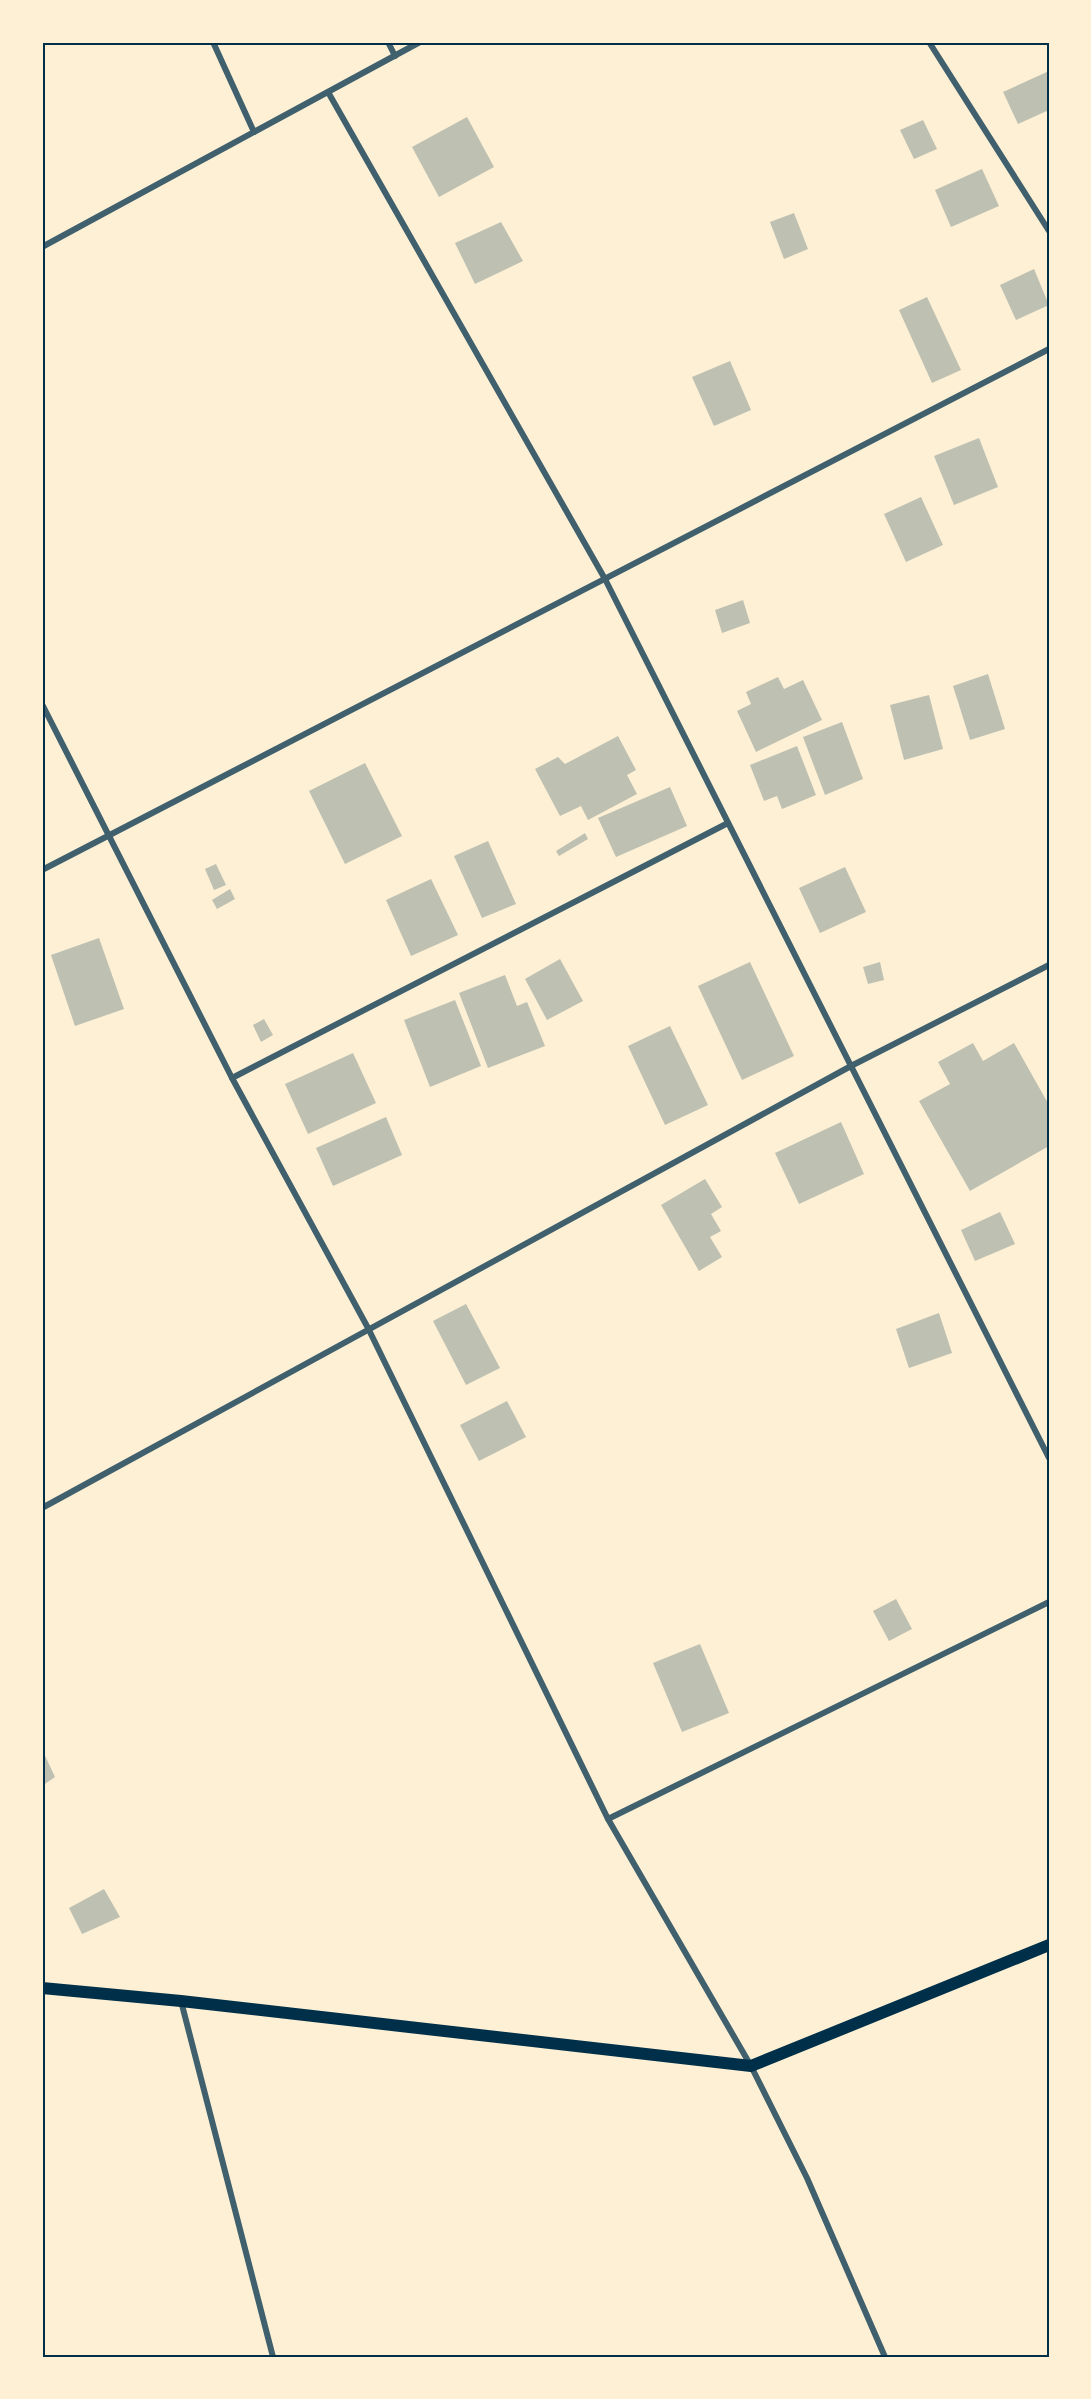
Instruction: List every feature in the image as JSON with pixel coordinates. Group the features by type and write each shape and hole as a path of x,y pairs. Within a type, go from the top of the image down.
{"main road":[{"path":"42,1988 181,2001 751,2066 1049,1945"}],"street":[{"path":"213,42 254,132"},
{"path":"388,42 395,56"},
{"path":"42,247 420,42"},
{"path":"929,42 1049,231"},
{"path":"328,92 605,579 1049,1458"},
{"path":"42,870 1049,349"},
{"path":"42,704 232,1078 368,1328 608,1819 751,2066 807,2178 885,2357"},
{"path":"232,1078 728,823"},
{"path":"42,1508 851,1066 1049,965"},
{"path":"608,1819 1049,1602"},
{"path":"181,2001 273,2357"}],"building":[{"path":"1049,71 1049,110 1018,124 1003,92"},
{"path":"467,117 494,167 439,197 412,147"},
{"path":"923,120 937,149 914,159 900,130"},
{"path":"982,169 999,206 951,227 935,190"},
{"path":"794,213 808,249 784,259 770,222"},
{"path":"501,222 523,261 475,284 455,243"},
{"path":"1034,269 1049,305 1016,320 1000,285"},
{"path":"927,297 961,370 932,383 899,310"},
{"path":"730,361 751,410 714,426 692,377"},
{"path":"979,438 998,487 954,505 934,456"},
{"path":"921,497 943,545 906,562 884,514"},
{"path":"743,600 750,623 722,633 715,610"},
{"path":"988,674 1005,729 970,740 953,686"},
{"path":"778,677 784,689 803,680 822,720 756,752 737,711 751,704 746,692"},
{"path":"929,695 943,749 904,760 890,705"},
{"path":"842,722 863,779 825,795 803,737"},
{"path":"618,736 636,770 627,775 637,794 588,820 581,806 560,816 535,769 558,757 565,764"},
{"path":"797,746 816,795 782,809 777,796 764,801 750,765"},
{"path":"365,763 402,836 345,864 309,791"},
{"path":"670,787 687,826 616,857 598,818"},
{"path":"585,833 588,839 559,856 556,851"},
{"path":"488,841 516,904 482,918 454,856"},
{"path":"216,864 226,885 214,890 205,869"},
{"path":"845,867 866,912 820,933 799,888"},
{"path":"431,879 458,935 411,956 386,900"},
{"path":"230,889 235,899 217,909 212,900"},
{"path":"99,938 124,1009 75,1026 51,955"},
{"path":"560,959 583,1001 547,1020 525,979"},
{"path":"750,962 794,1056 742,1080 698,986"},
{"path":"880,962 884,980 868,984 863,967"},
{"path":"505,975 517,1006 527,1002 545,1046 488,1068 459,993"},
{"path":"455,1000 481,1066 430,1087 404,1020"},
{"path":"264,1019 273,1035 261,1042 253,1025"},
{"path":"670,1026 708,1105 665,1125 628,1046"},
{"path":"973,1043 983,1061 1014,1043 1049,1105 1049,1146 970,1191 919,1101 950,1084 938,1062"},
{"path":"353,1053 376,1103 308,1134 285,1084"},
{"path":"386,1117 402,1155 333,1186 316,1148"},
{"path":"841,1122 864,1174 799,1204 775,1153"},
{"path":"705,1179 722,1207 711,1214 721,1231 710,1237 722,1257 699,1271 661,1205"},
{"path":"1000,1212 1015,1244 975,1261 961,1230"},
{"path":"466,1304 500,1368 466,1385 433,1321"},
{"path":"939,1313 952,1353 909,1368 896,1329"},
{"path":"507,1401 526,1437 479,1461 460,1425"},
{"path":"896,1599 912,1629 889,1641 873,1611"},
{"path":"700,1644 729,1713 682,1732 653,1663"},
{"path":"42,1749 55,1777 42,1786"},
{"path":"104,1889 120,1917 82,1934 69,1908"}]}
